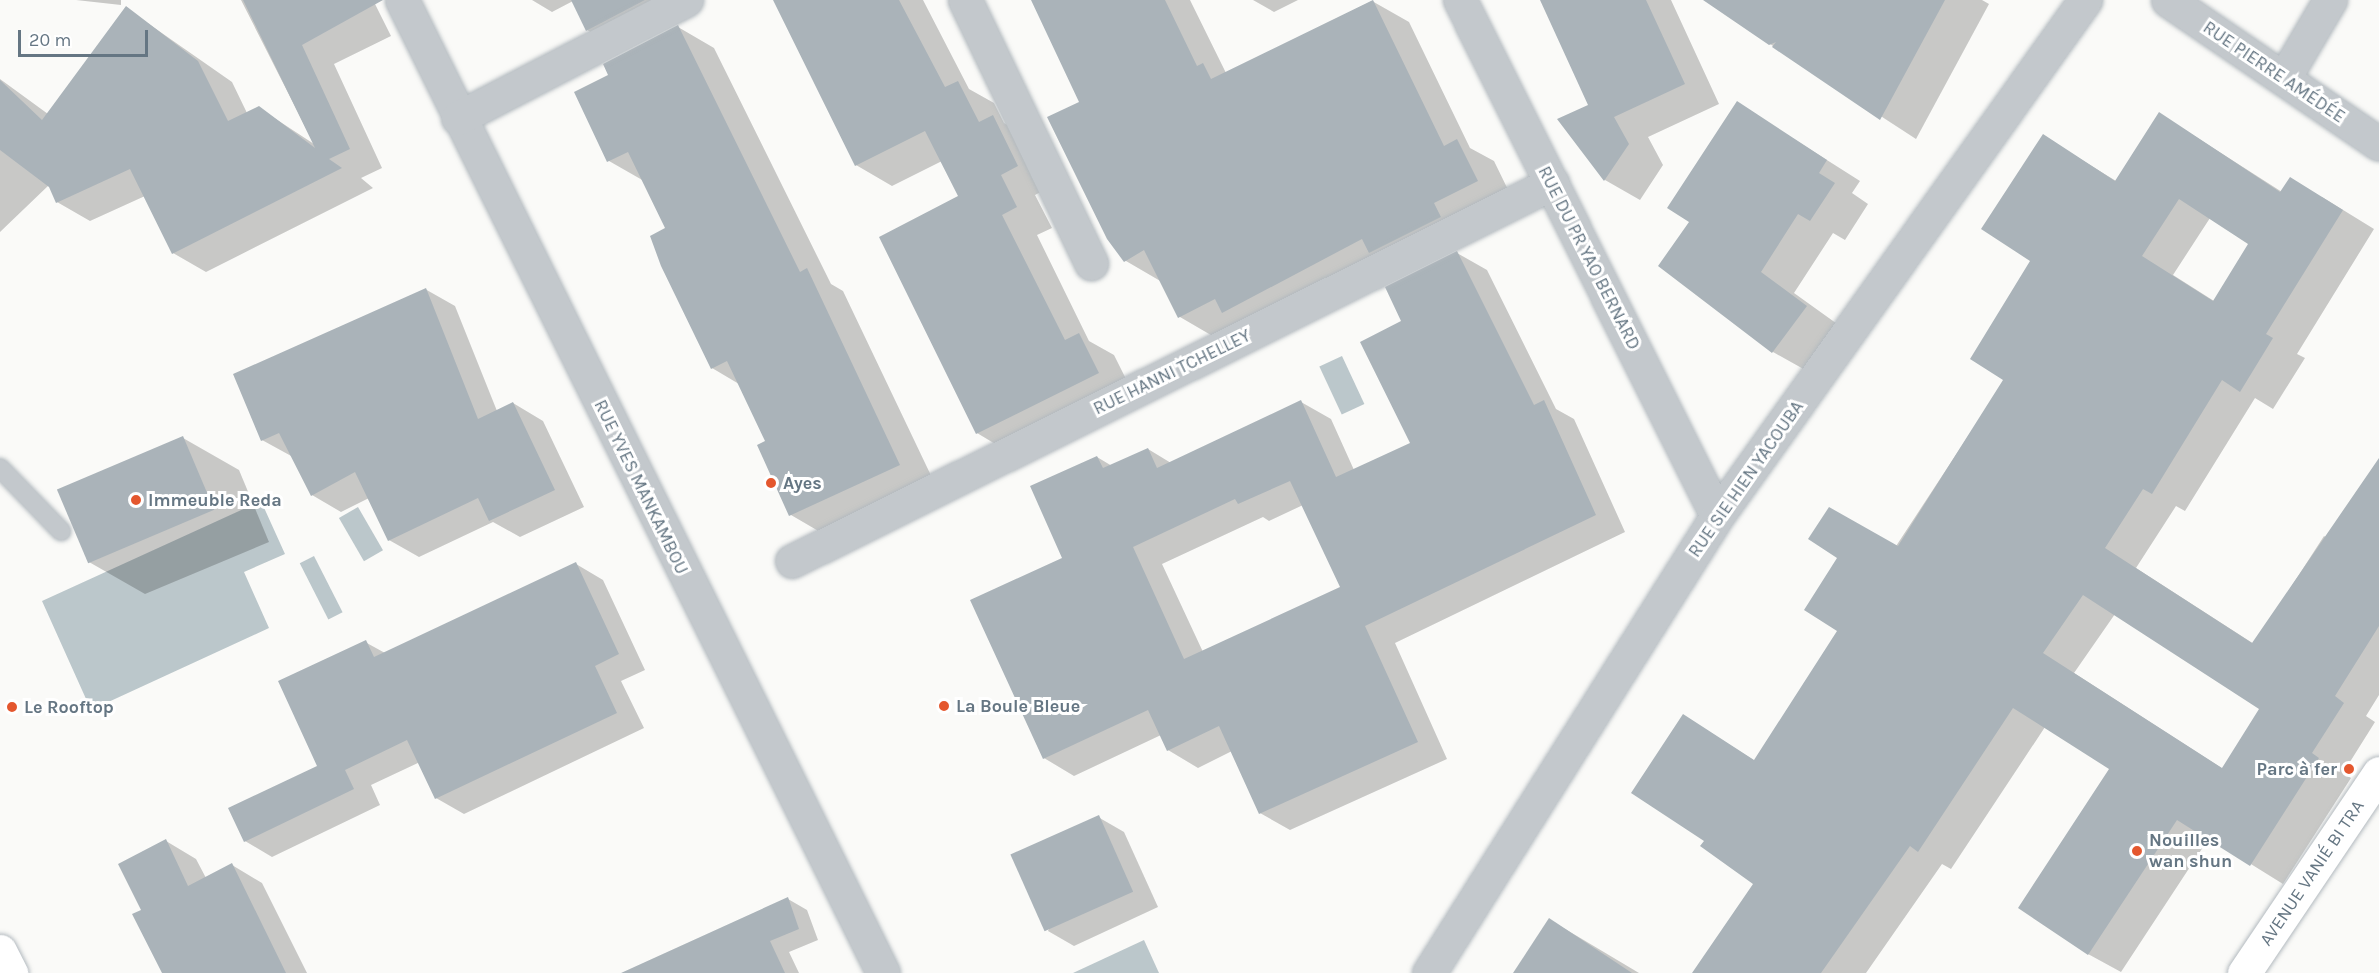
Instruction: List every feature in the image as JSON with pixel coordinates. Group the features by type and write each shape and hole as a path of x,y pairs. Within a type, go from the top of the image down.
{"street":[{"name":"RUE YVES MANKAMBOU","path":"402,0 458,118 883,973"},
{"path":"458,118 686,0"},
{"path":"965,0 1091,263"},
{"name":"RUE DU PR YAO BERNARD","path":"1460,0 1717,516"},
{"name":"RUE SIE HIEN YACOUBA","path":"1429,973 1717,516 2085,0"},
{"name":"RUE PIERRE AMÉDÉE","path":"2168,0 2379,144"},
{"path":"2284,78 2330,0"},
{"name":"RUE HANNI TCHELLEY","path":"792,561 1552,183"},
{"name":"AVENUE VANIÉ BI TRA","path":"2244,973 2379,772"},
{"path":"0,951 11,973"}],"lane":[{"path":"0,468 61,531"}],"shaded area":[{"path":"1342,356 1364,404 1342,415 1319,367"},
{"path":"261,501 285,554 244,572 269,628 91,710 42,601"},
{"path":"358,507 383,550 364,561 339,518"},
{"path":"314,556 343,612 328,619 300,563"},
{"path":"1144,940 1159,973 1073,973"}],"building":[{"path":"243,0 383,0 302,45 350,149 329,159 342,168 172,254 130,169 56,203 49,187 0,150 0,80 42,120 126,6 198,61 228,121 259,106 315,148"},
{"path":"571,0 645,0 586,31"},
{"path":"773,0 899,0 945,87 958,81 979,122 993,115 1018,166 1001,175 1017,207 1002,215 1065,340 1079,333 1099,373 976,434 879,237 958,196 925,131 855,166"},
{"path":"1031,0 1165,0 1197,66 1203,63 1211,79 1373,0 1444,146 1457,139 1478,181 1434,203 1441,217 1369,253 1362,239 1222,313 1215,299 1178,318 1144,250 1124,262 1107,239 1047,117 1079,102"},
{"path":"1540,0 1646,0 1685,84 1614,117 1629,144 1604,181 1557,119 1588,105"},
{"path":"1703,0 1945,0 1880,120 1772,47 1776,42 1769,45"},
{"path":"678,25 800,272 807,268 900,465 789,516 757,445 765,441 727,361 711,369 661,266 650,236 665,228 628,152 607,162 574,92 608,75 603,64"},
{"path":"1737,101 1827,160 1819,173 1835,183 1810,221 1798,214 1761,272 1807,306 1772,353 1658,266 1689,222 1667,208"},
{"path":"2159,112 2280,192 2290,177 2343,210 2266,334 2273,338 2240,392 2222,380 2152,494 2143,489 2105,548 2252,643 2379,458 2379,626 2335,696 2344,703 2312,753 2319,758 2250,866 2177,820 2088,955 2018,908 2109,769 2013,708 1918,852 1910,846 1821,973 1692,973 1753,884 1700,846 1704,841 1631,793 1683,714 1754,760 1837,631 1804,610 1837,558 1808,539 1829,507 1898,546 2003,380 1970,359 2030,261 1981,229 2043,134 2115,181","holes":["2179,199 2248,244 2213,301 2142,256","2083,595 2259,709 2222,768 2043,653"]},
{"path":"1457,251 1534,405 1544,400 1596,515 1365,626 1418,742 1259,814 1219,726 1167,751 1148,710 1043,759 970,600 1062,558 1030,486 1097,456 1103,468 1148,448 1157,468 1301,400 1336,477 1410,443 1360,342 1401,321 1385,287","holes":["1290,481 1340,587 1184,659 1133,547 1235,499 1238,504"]},
{"path":"426,288 478,419 513,402 555,490 489,521 478,498 388,541 355,472 311,496 279,433 261,441 233,374"},
{"name":"Immeuble Reda","path":"183,436 214,510 88,563 57,490"},
{"path":"576,562 619,654 595,666 617,713 435,799 407,740 345,770 354,789 244,842 228,808 317,766 278,681 366,640 374,657"},
{"path":"1099,815 1133,892 1045,931 1010,854"},
{"path":"166,839 188,886 232,863 286,973 162,973 132,914 141,910 118,864"},
{"path":"788,897 799,929 770,941 785,973 621,973"},
{"path":"1549,918 1632,973 1513,973"}],"place":[{"name":"Ayes","path":"771,483"},
{"name":"Immeuble Reda","path":"136,500"},
{"name":"La Boule Bleue","path":"944,706"},
{"name":"Le Rooftop","path":"12,707"},
{"name":"Parc à fer","path":"2349,769"},
{"name":"Nouilles wan shun","path":"2137,851"}]}
